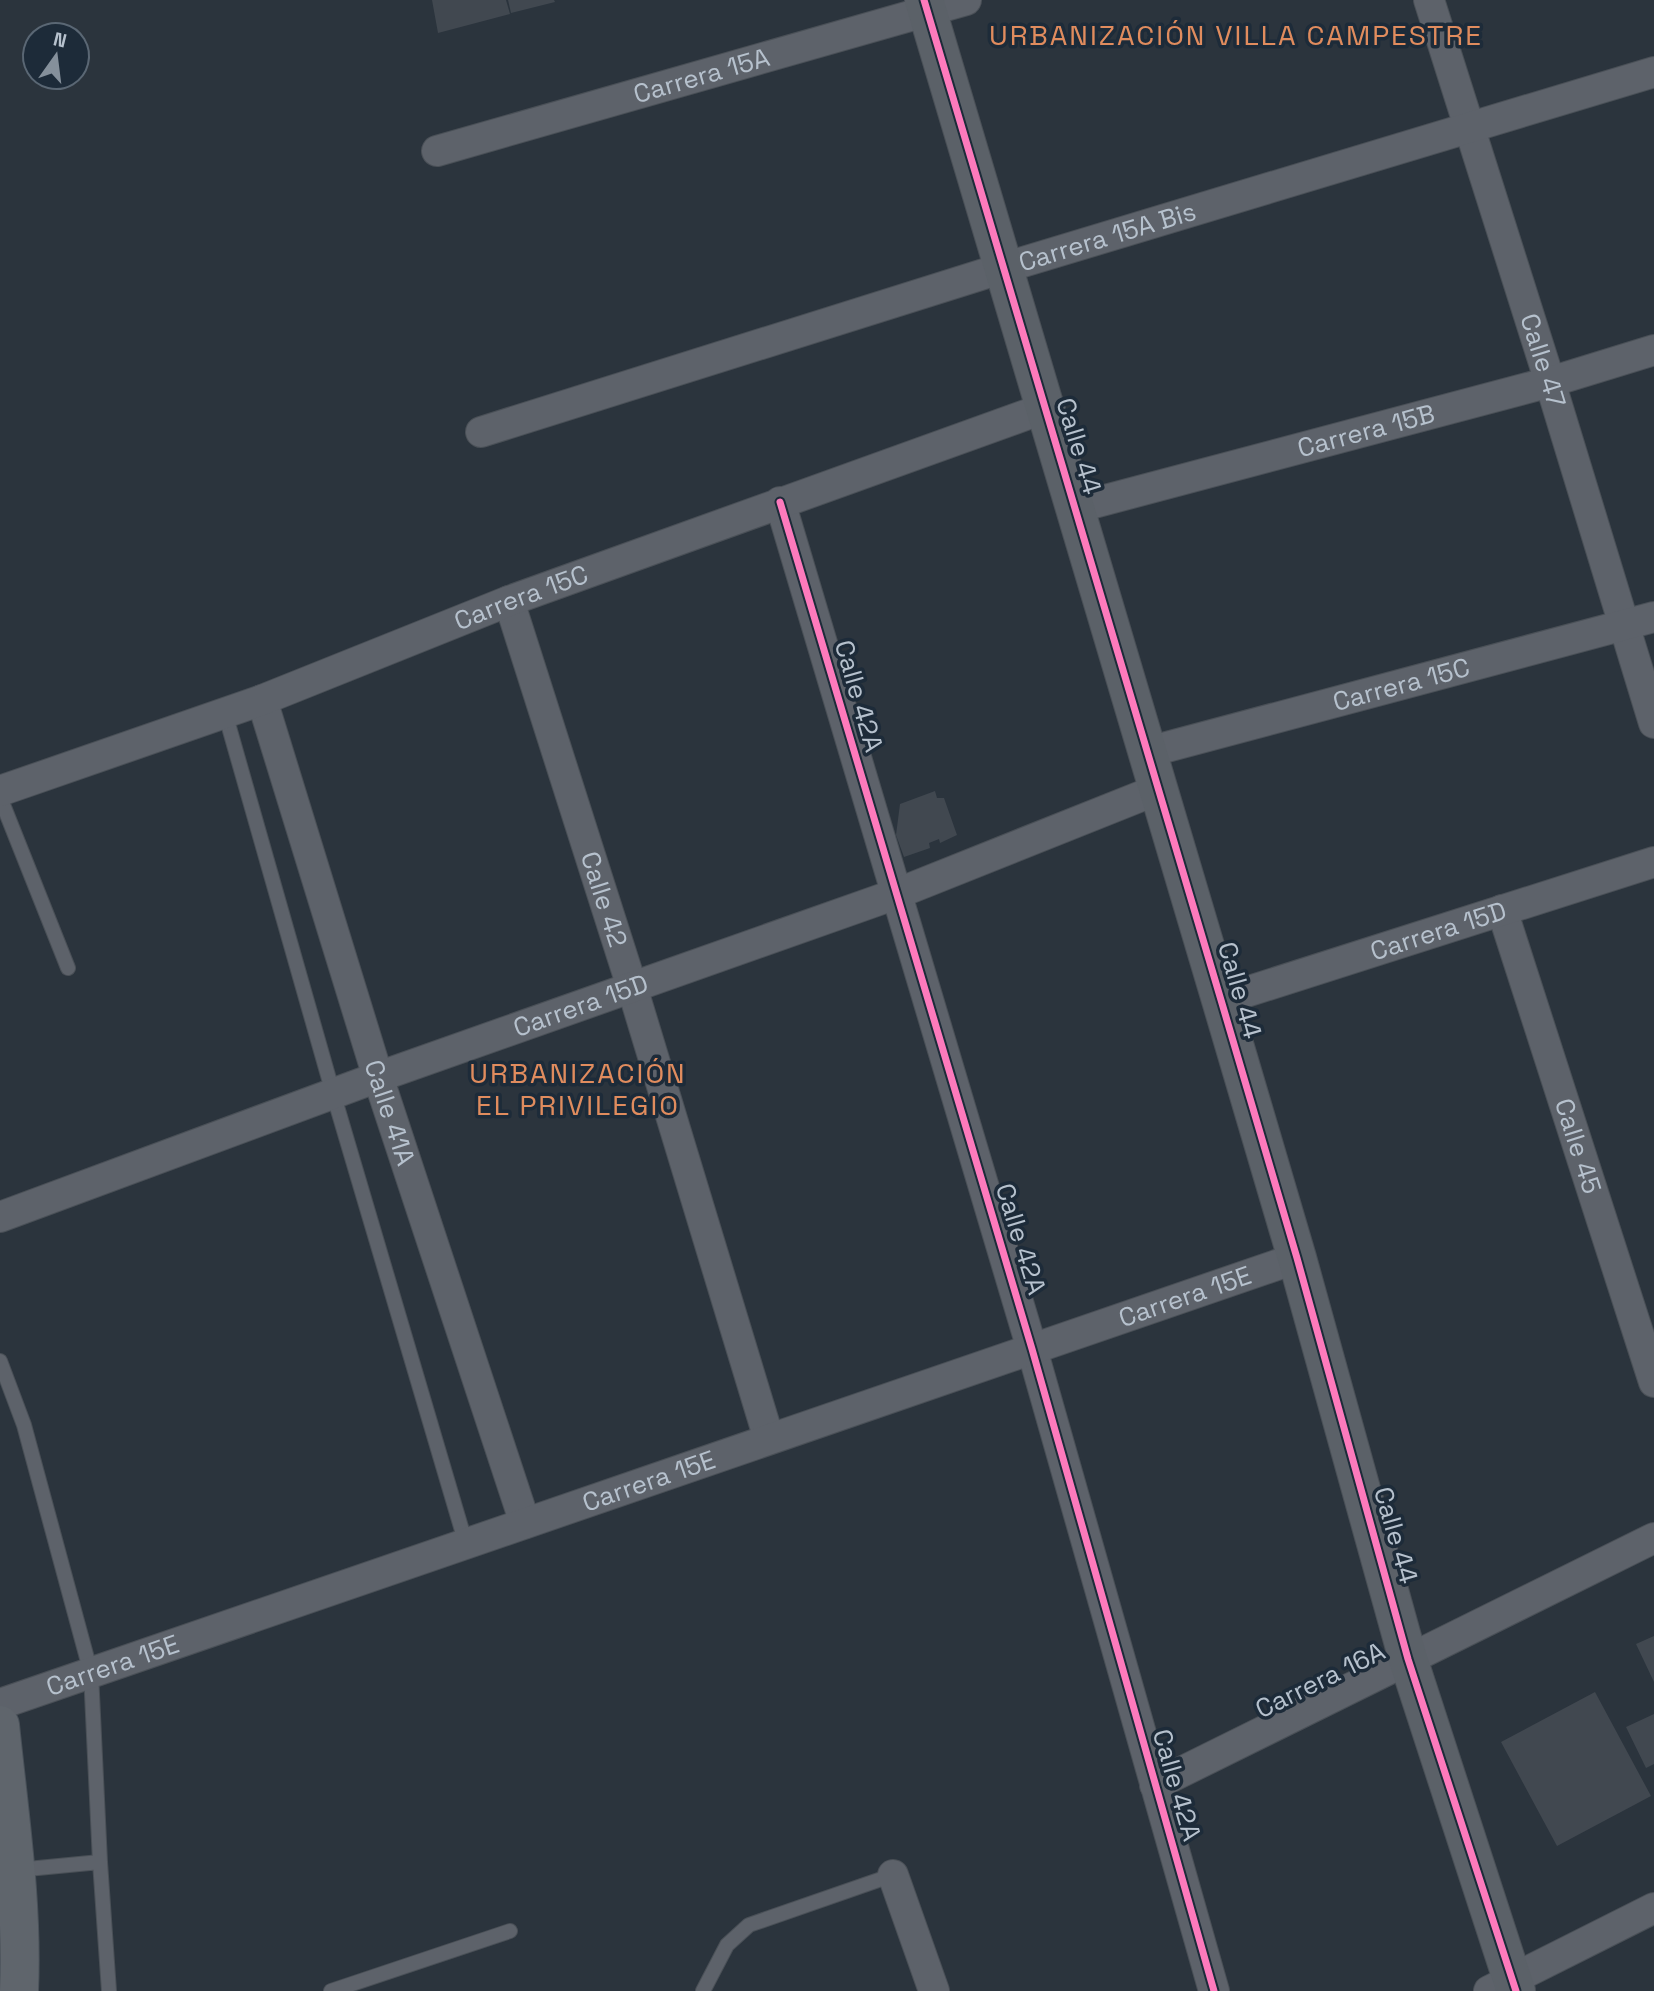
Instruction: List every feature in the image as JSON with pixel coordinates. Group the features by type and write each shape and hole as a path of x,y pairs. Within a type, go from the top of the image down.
{"main road":[{"path":"0,1726 14,1870 20,1963 19,1991"}],"street":[{"name":"Carrera 15A","path":"437,151 925,6 966,0"},
{"name":"Calle 47","path":"1429,0 1654,723"},
{"name":"Calle 44","path":"925,6 1222,1000 1408,1659 1506,1987"},
{"name":"Carrera 15A Bis","path":"481,432 1003,268 1654,72"},
{"name":"Carrera 15B","path":"1075,508 1550,382 1654,350"},
{"name":"Carrera 15C","path":"0,791 262,700 509,601 1045,408"},
{"name":"Calle 42A","path":"780,502 1032,1349 1214,1991"},
{"name":"Calle 42","path":"509,601 632,987 769,1439"},
{"name":"Carrera 15C","path":"1148,752 1654,617"},
{"name":"Calle 41A","path":"262,700 378,1077 525,1523"},
{"name":"Carrera 15D","path":"0,1217 333,1093 896,894 1159,789"},
{"name":"Carrera 15D","path":"1222,1000 1654,862"},
{"name":"Calle 45","path":"1502,910 1654,1382"},
{"name":"Carrera 15E","path":"0,1704 1297,1258"},
{"name":"Carrera 16A","path":"1154,1785 1654,1538"},
{"path":"893,1875 934,1991"},
{"path":"1506,1987 1654,1908"}],"lane":[{"path":"225,713 333,1093 466,1544"},
{"path":"0,797 68,968"},
{"path":"0,1361 24,1425 91,1673 109,1991"},
{"path":"14,1870 100,1862"},
{"path":"703,1991 727,1945 749,1926 893,1875"},
{"path":"331,1991 510,1931"}],"building":[{"path":"432,0 506,0 510,14 438,33"},
{"path":"508,0 554,0 555,2 511,13"},
{"path":"935,791 937,798 944,798 957,835 940,843 939,839 929,843 930,848 904,857 896,835 900,804"},
{"path":"1654,1636 1654,1682 1636,1644"},
{"path":"1595,1692 1651,1796 1557,1846 1501,1742"},
{"path":"1654,1714 1654,1764 1646,1768 1626,1727"}],"cycle path":[{"path":"924,0 1297,1258 1408,1659 1516,1991"},
{"path":"780,502 1032,1349 1214,1991"}],"district":[{"name":"URBANIZACIÓN VILLA CAMPESTRE","path":"1236,35"},
{"name":"URBANIZACIÓN EL PRIVILEGIO","path":"578,1089"}]}
